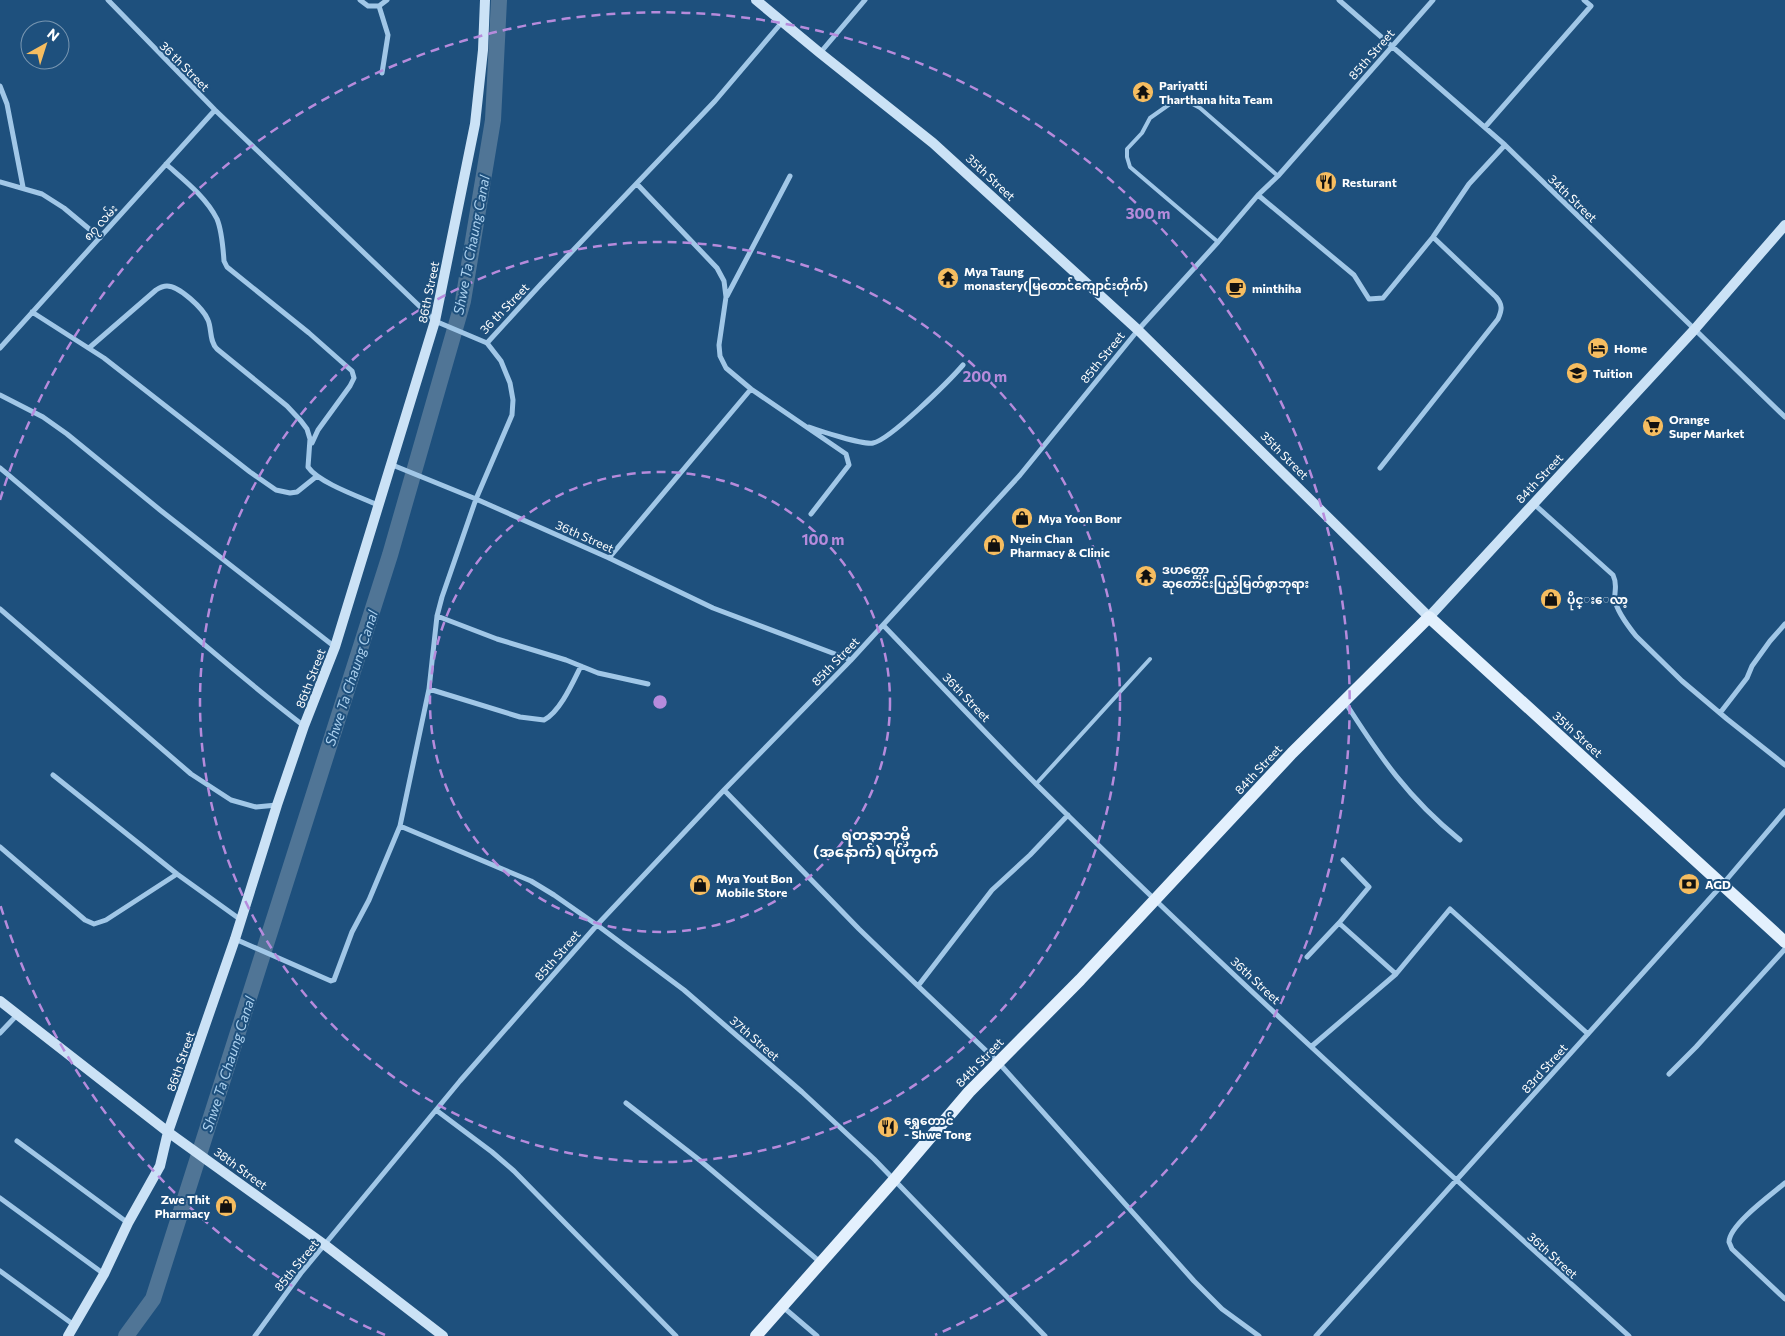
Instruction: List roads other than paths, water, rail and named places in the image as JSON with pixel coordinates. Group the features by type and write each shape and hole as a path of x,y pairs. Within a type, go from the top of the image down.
{"main road":[{"name":"86th Street","path":"68,1336 104,1274 128,1223 160,1166 168,1132 235,939 277,804 304,726 335,647 435,321 475,124 483,50 485,0"},
{"name":"35th Street","path":"756,0 820,54 934,143 1138,330 1429,617 1785,942"},
{"name":"84th Street","path":"756,1336 964,1098 1156,901 1292,753 1429,617 1694,330 1785,225"},
{"name":"38th Street","path":"0,1001 168,1132 325,1245 443,1336"}],"street":[{"name":"36 th Street","path":"108,0 215,110 435,321 487,343 540,284 715,101 783,22"},
{"path":"360,0 368,6 379,6 387,0"},
{"path":"820,54 865,0"},
{"name":"34th Street","path":"1339,0 1485,127 1785,417"},
{"name":"85th Street","path":"254,1336 301,1273 436,1110 597,925 724,790 851,660 1020,474 1138,330 1258,195 1278,176 1433,0"},
{"path":"1485,127 1591,6 1584,0"},
{"path":"379,6 388,35 382,73"},
{"path":"0,86 7,104 23,187"},
{"name":"၈၇ လမ်း","path":"0,348 215,110"},
{"path":"1258,195 1354,275 1369,299 1383,298 1433,237 1469,184 1505,146"},
{"path":"166,164 192,187 210,207 217,219 224,261 228,267 352,371 354,378 350,386 318,430 310,447"},
{"path":"726,297 790,176"},
{"path":"0,182 23,187 42,194 54,201 100,238"},
{"path":"637,184 717,268 724,281 726,297 719,345 720,356 726,368 780,410 846,454 849,465 811,514"},
{"path":"1380,468 1498,319 1502,311 1496,297 1433,237"},
{"path":"89,348 156,290 161,287 174,288 181,291 205,315 212,343 217,349 287,406 307,429 310,439 308,468 317,476 378,505"},
{"path":"32,312 89,348 276,490 290,493 297,492 302,490 317,476"},
{"path":"235,939 331,981 334,980 352,932 369,900 400,826 429,689 437,616 452,563 476,499 512,416 513,400 510,383 501,361 487,343"},
{"path":"780,410 808,426 828,434 872,443 886,437 945,386 963,365"},
{"path":"609,558 751,389"},
{"path":"0,395 43,417 67,434 160,510 335,647"},
{"name":"36th Street","path":"390,464 476,499 609,558 713,608 851,660"},
{"path":"0,468 304,726"},
{"path":"1534,504 1613,575 1617,584 1615,600 1629,628 1682,681 1785,765"},
{"path":"0,609 191,774 231,800 256,807 277,804"},
{"path":"437,616 497,639 598,673 648,684"},
{"path":"1720,713 1747,678 1752,666 1761,653 1785,624"},
{"name":"36th Street","path":"883,625 1036,784 1156,901 1456,1180 1628,1336"},
{"path":"429,689 520,717 544,720 552,715 561,702 573,684 581,666"},
{"path":"1344,702 1376,752 1402,786 1435,820 1460,840"},
{"path":"54,775 177,874 241,920"},
{"path":"724,790 859,929 998,1062 1194,1281 1222,1309 1259,1336"},
{"name":"83rd Street","path":"1316,1336 1722,885 1785,811"},
{"path":"918,986 992,890 1030,855 1068,815"},
{"name":"37th Street","path":"400,826 531,881 640,955 725,1025 840,1126 1045,1336"},
{"path":"0,847 85,920 94,924 106,920 177,874"},
{"path":"1307,957 1369,887 1343,860"},
{"path":"1312,1046 1396,974 1450,909 1588,1034"},
{"path":"1339,923 1396,974"},
{"path":"1668,1074 1696,1047 1785,949"},
{"path":"0,1033 17,1014"},
{"path":"626,1103 702,1162 820,1262"},
{"path":"436,1110 492,1152 514,1172 676,1336"},
{"path":"17,1141 128,1223"},
{"path":"1785,1183 1740,1222 1732,1232 1729,1242 1732,1249 1785,1299"},
{"path":"0,1198 104,1274"},
{"path":"0,1271 74,1326"},
{"path":"783,1306 817,1336"}],"lane":[{"path":"1218,242 1130,167 1126,157 1127,149 1142,133 1150,118 1177,99 1187,101 1200,108 1278,176"},
{"path":"1036,784 1150,659"}],"waterway":[{"name":"Shwe Ta Chaung Canal","path":"126,1336 153,1299 390,555 463,301 493,120 499,0"}],"place":[{"name":"Pariyatti Tharthana hita Team","path":"1143,92"},
{"name":"Resturant","path":"1326,182"},
{"name":"Mya Taung monastery(မြတောင်ကျောင်းတိုက်)","path":"948,278"},
{"name":"minthiha","path":"1236,288"},
{"name":"Home","path":"1598,348"},
{"name":"Tuition","path":"1577,373"},
{"name":"Orange Super Market","path":"1653,426"},
{"name":"Mya Yoon Bonr","path":"1022,518"},
{"name":"Nyein Chan Pharmacy & Clinic","path":"994,545"},
{"name":"ဒဟတ္တော ဆုတောင်းပြည့်မြတ်စွာဘုရား","path":"1146,576"},
{"name":"ပိုင္းေလာ့","path":"1551,599"},
{"name":"AGD","path":"1689,884"},
{"name":"Mya Yout Bon Mobile Store","path":"700,885"},
{"name":"ရွှေတောင် - Shwe Tong","path":"888,1127"},
{"name":"Zwe Thit Pharmacy","path":"226,1206"}],"district":[{"name":"ရတနာဘုမ္မိ (အနောက်) ရပ်ကွက်","path":"876,842"}]}
